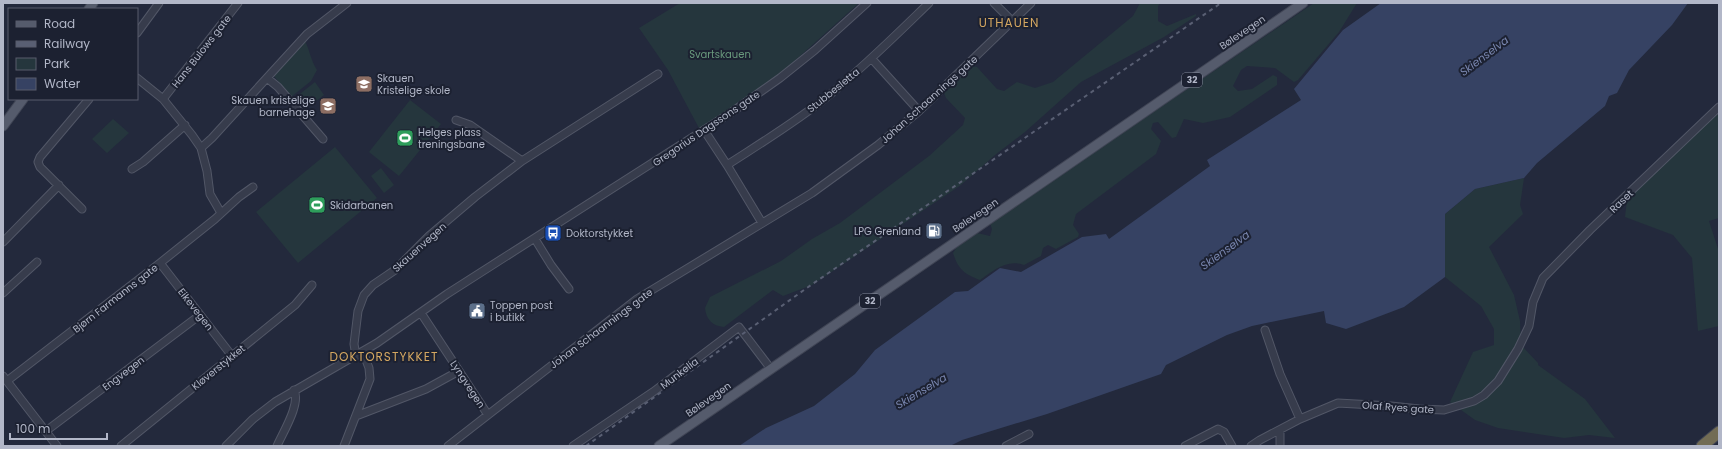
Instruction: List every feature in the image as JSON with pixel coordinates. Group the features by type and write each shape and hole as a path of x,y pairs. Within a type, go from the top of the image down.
{"highway":[{"path":"1702,446 1719,432"}],"main road":[{"name":"Bølevegen","path":"659,446 1303,3"},
{"path":"3,126 22,100"}],"street":[{"path":"138,32 159,3"},
{"name":"Hans Bulows gate","path":"163,99 238,3"},
{"path":"201,148 212,138 307,34 348,3"},
{"name":"Gregorius Dagssons gate","path":"226,446 264,409 294,390 360,354 422,313 447,294 704,130 780,78 815,50 867,3"},
{"name":"Stubbesletta","path":"727,165 790,125 827,97 872,59 929,3"},
{"path":"994,3 1012,22"},
{"name":"Johan Schaannings gate","path":"448,446 637,299 812,193 878,145 919,110 1031,3"},
{"path":"872,59 919,110"},
{"name":"Skauenvegen","path":"344,446 356,416 370,373 354,344 356,318 360,303 368,291 405,261 429,236 475,197 522,161 658,74"},
{"path":"267,78 278,87 323,139"},
{"path":"138,79 163,99 185,125 201,148 207,171 210,194 221,213"},
{"path":"82,209 40,167 38,159 88,100"},
{"name":"Raset","path":"1533,302 1540,283 1550,270 1719,107"},
{"path":"456,120 470,125 522,161"},
{"path":"132,170 185,125"},
{"path":"704,130 762,223"},
{"path":"3,242 59,185"},
{"name":"Bjørn Farmanns gate","path":"5,379 160,263 253,187"},
{"path":"535,239 557,275 569,289"},
{"path":"4,291 37,262"},
{"name":"Eikevegen","path":"160,263 232,356"},
{"name":"Kløverstykket","path":"121,446 295,305 312,285"},
{"name":"Olaf Ryes gate","path":"1251,446 1300,419 1338,403 1433,410 1453,408 1474,401 1491,389 1518,349 1529,326 1533,302"},
{"name":"Lyngvegen","path":"422,313 488,415"},
{"name":"Engvegen","path":"46,431 200,315"},
{"name":"Munkelia","path":"573,446 653,392 739,327 771,369"},
{"path":"1265,330 1280,374 1300,419"},
{"path":"356,416 426,389 459,371"},
{"path":"5,379 57,446"},
{"path":"277,446 294,407 296,399 294,390"},
{"path":"1185,446 1213,430 1220,429 1224,432 1232,446"},
{"path":"1280,430 1280,446"},
{"path":"1006,446 1029,434"}],"green space":[{"name":"Svartskauen","path":"680,3 859,3 779,75 700,130 668,70 639,28"},
{"path":"1140,3 1160,3 1158,6 1158,21 1167,26 1196,14 1196,16 1164,37 1081,82 1025,132 995,155 961,185 812,285 783,296 773,290 724,327 716,325 708,319 705,308 710,297 781,261 812,239 840,223 929,156 963,125 965,118 946,98 944,93 972,66 977,67 997,89 1004,91 1017,82 1035,88 1053,82 1133,16"},
{"path":"1314,3 1357,3 1339,32 1298,80 1294,82 1275,68 1247,66 1241,70 1233,86 1238,91 1252,89 1273,75 1277,77 1277,85 1230,117 1203,123 1184,119 1176,137 1172,138 1158,122 1153,123 1151,129 1161,141 1156,154 1076,214 1073,225 1079,234 1078,237 1056,249 1048,245 1043,248 1041,256 1024,265 1012,263 1006,264 980,280 970,276 962,270 953,253 957,247 977,233 990,236 992,229 990,223"},
{"path":"305,41 317,70 311,81 291,97 274,76"},
{"path":"315,82 324,95 306,109 296,97"},
{"name":"Helges plass treningsbane","path":"410,100 441,124 399,176 369,152"},
{"path":"1719,104 1719,218 1709,221 1719,252 1719,326 1698,331 1692,258 1673,235 1625,217 1628,191"},
{"path":"113,119 129,133 107,153 92,139"},
{"name":"Skidarbanen","path":"335,147 377,198 298,263 256,212"},
{"path":"381,168 394,185 384,193 371,176"},
{"path":"1524,178 1520,205 1523,214 1489,247 1514,295 1520,321 1521,345 1538,363 1538,365 1585,399 1615,438 1589,435 1564,438 1498,428 1475,420 1450,402 1473,352 1494,345 1494,329 1481,306 1445,277 1445,214 1475,189"}],"water":[{"name":"Skienselva","path":"1381,3 1688,3 1672,25 1629,70 1617,93 1609,96 1605,106 1537,163 1524,178 1475,189 1445,214 1445,277 1404,307 1346,329 1326,323 1324,311 1252,326 1227,335 1166,365 1161,374 1047,414 962,440 950,446 739,446 766,428 814,406 855,374 875,350 955,292 968,291 1000,268 1021,272 1082,237 1106,234 1109,239 1210,166 1207,160 1301,100 1294,89 1343,30"}],"railway":[{"path":"586,446 811,285 1221,3"}],"place":[{"name":"Skauen Kristelige skole","path":"364,84"},
{"name":"Skauen kristelige barnehage","path":"328,106"},
{"name":"Helges plass treningsbane","path":"405,138"},
{"name":"Skidarbanen","path":"317,205"},
{"name":"LPG Grenland","path":"934,231"},
{"name":"Doktorstykket","path":"553,233"},
{"name":"Toppen post i butikk","path":"477,311"}],"district":[{"name":"UTHAUEN","path":"1009,23"},
{"name":"DOKTORSTYKKET","path":"384,357"}]}
